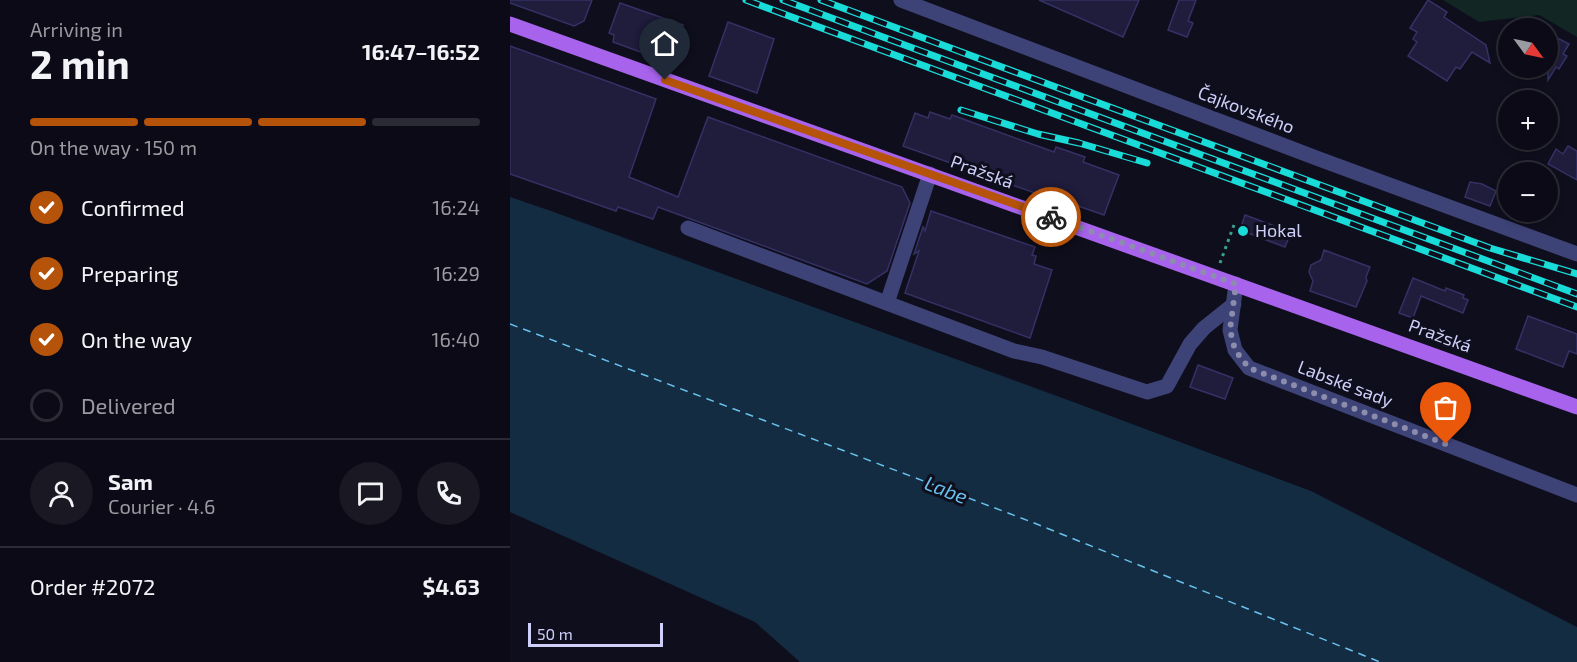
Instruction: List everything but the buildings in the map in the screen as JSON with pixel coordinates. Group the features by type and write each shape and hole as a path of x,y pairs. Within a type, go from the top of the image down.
{"main road":[{"name":"Pražská","path":"510,24 1577,406"}],"street":[{"name":"Čajkovského","path":"902,0 1319,159 1577,254"},
{"path":"887,303 930,174"},
{"path":"688,228 1014,351 1042,357 1148,392 1167,386 1190,344 1204,328 1233,304"},
{"name":"Labské sady","path":"1236,284 1230,330 1235,350 1249,368 1577,495"}],"path":[{"path":"1215,276 1234,225"}],"green space":[{"path":"1443,0 1577,0 1577,37 1558,26 1558,18 1544,18 1539,15 1479,22"}],"water":[{"name":"Labe","path":"510,197 1311,491 1577,627 1577,662 800,662 755,622 510,512"}],"ferry route":[{"path":"510,324 1029,521 1380,662"}],"railway":[{"path":"746,0 1577,307"},
{"path":"783,0 1577,294"},
{"path":"821,0 1490,248 1577,274"},
{"path":"961,110 1038,134 1079,143 1147,163"}],"way so far":[{"path":"1051,217 1236,284 1230,330 1235,350 1249,368 1446,444"}],"place":[{"name":"Hokal","path":"1243,231"}],"route":[{"path":"665,80 1051,217"}]}
